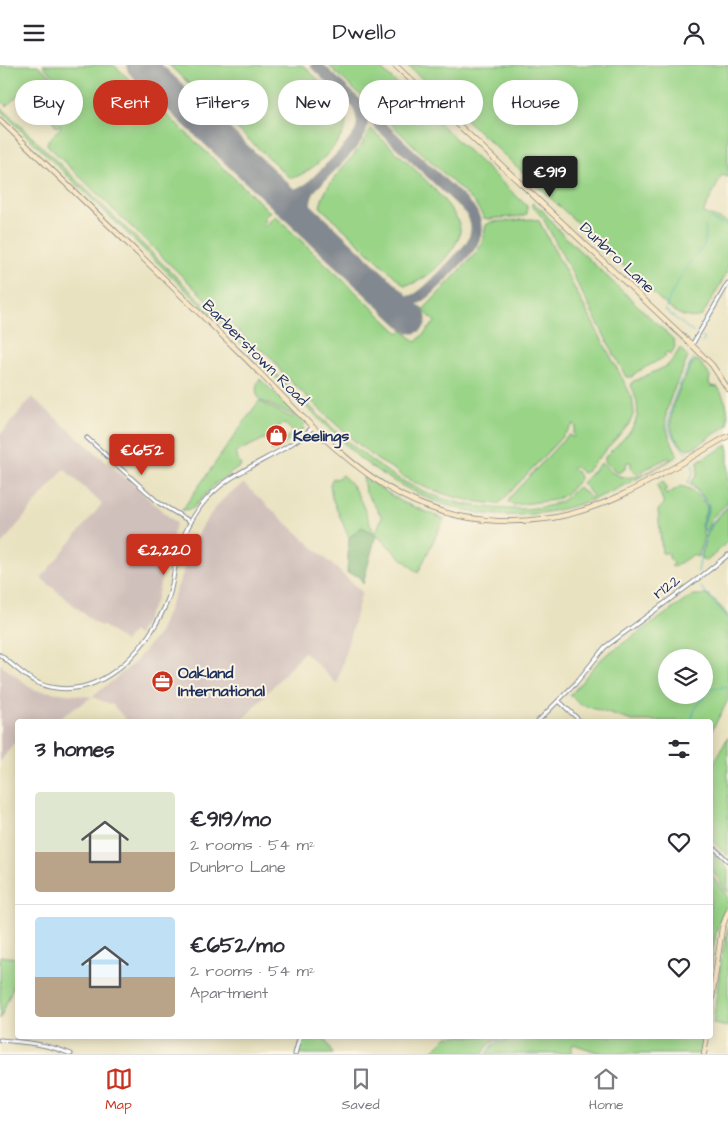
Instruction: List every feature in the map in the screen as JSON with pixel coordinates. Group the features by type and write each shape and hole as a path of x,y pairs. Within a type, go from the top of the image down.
{"main road":[{"name":"Dunbro Lane","path":"395,65 692,345 712,365 728,389"},
{"name":"Barberstown Road","path":"0,120 314,427 372,476 403,496 423,505 460,516 507,522 545,519 592,507 631,489 728,436"},
{"path":"713,991 722,928 728,912"},
{"path":"704,1054 706,1039"}],"street":[{"path":"692,345 728,283"},
{"path":"0,655 31,680 50,687 65,689 81,686 116,670 140,647 158,622 169,598 176,559 182,539 205,501 226,481 296,442 314,427"},
{"path":"87,438 159,503 191,522"},
{"name":"r122","path":"540,719 575,684 596,656 618,637 728,555"},
{"path":"559,701 578,719"},
{"path":"713,847 728,861"},
{"path":"295,1054 299,1039"},
{"path":"0,1040 51,1046 70,1054"}],"shaded area":[{"path":"32,397 176,523 156,600 138,635 133,631 125,642 104,626 98,625 41,578 102,504 64,469 0,546 0,435"},
{"path":"244,484 362,592 337,684 304,652 244,719 125,719 113,705 92,697 134,663 159,633 201,528 227,495"},
{"path":"0,664 34,690 92,697 58,719 15,719 15,743 0,762"}],"green space":[{"path":"0,65 38,65 55,80 15,80 15,98 7,106 0,99"},
{"path":"42,65 114,65 130,80 93,80 93,125 168,125 168,116 270,212 263,219 265,226 275,216 399,333 402,330 416,342 435,322 423,310 477,252 482,243 486,225 491,222 533,219 539,221 632,397 634,412 630,423 586,472 583,473 574,466 572,468 579,474 580,479 566,494 555,500 514,505 508,502 511,496 566,437 569,435 575,436 573,433 576,426 574,424 499,504 473,501 448,495 400,475 375,458 328,417 282,373 270,356 253,345 49,147 47,144 48,140 61,127 60,125 83,125 83,80 58,80"},
{"path":"169,65 303,65 318,80 278,80 278,125 345,125 345,127 335,146 317,164 298,176 290,178 233,125 268,125 268,80 185,80"},
{"path":"328,65 377,65 393,80 359,80 359,94 349,85 349,80 344,80"},
{"path":"407,65 728,65 728,177 722,175 703,213 728,222 728,271 702,316 683,316 667,306 472,125 483,125 483,80 423,80"},
{"path":"0,106 15,121 15,125 0,110"},
{"path":"15,125 20,125 346,440 387,471 408,484 430,494 454,502 480,507 526,509 560,502 578,487 591,498 593,496 582,483 600,464 603,464 613,473 622,477 636,476 650,471 670,460 669,457 638,473 631,468 631,462 627,462 625,469 618,473 605,462 605,457 628,433 637,418 636,398 631,385 632,382 667,366 680,348 688,357 670,399 666,416 668,432 678,456 631,482 583,503 552,511 522,515 464,510 437,502 410,490 358,457"},
{"path":"392,125 441,125 527,206 527,214 488,219 484,218 475,203"},
{"path":"371,129 437,192 449,206 457,219 460,229 457,242 442,262 415,283 404,285 320,207 331,182 362,144"},
{"path":"533,203 543,211 561,233 673,339 675,346 671,355 667,352 664,354 666,357 635,373 632,377 626,377 543,218 531,205"},
{"path":"695,360 699,361 710,376 709,383 711,386 718,387 721,392 728,414 728,425 695,447 687,449 677,441 672,432 671,421 672,410 680,387"},
{"path":"260,379 304,423 303,430 281,447 280,444 293,432 286,425 282,424 268,436 275,444 285,435 277,443 277,449 272,451 266,438 235,453 241,466 215,484 192,509 182,510 259,401 292,418 294,416 260,400 256,389"},
{"path":"728,445 728,502 711,519 706,532 703,526 709,507 708,503 691,483 697,475 698,461"},
{"path":"342,475 358,495 375,534 382,517 365,491 363,477 402,502 444,519 418,573 376,535 362,527 349,538 332,498 330,484 333,478 336,479"},
{"path":"663,481 667,489 664,490 666,495 681,486 690,489 696,494 706,504 707,508 701,525 704,536 698,557 692,555 674,567 671,566 674,563 669,558 669,553 662,553 658,510 664,504 657,485"},
{"path":"728,507 728,541 705,561 701,558 707,535 713,524"},
{"path":"362,527 376,535 363,584 359,576 347,573 349,538"},
{"path":"693,595 710,595 728,616 728,700 713,728 713,719 626,719 579,704 570,695 606,655"},
{"path":"728,737 728,856 713,842 713,807 717,796 713,794 713,765"},
{"path":"713,855 728,869 728,894 713,872"},
{"path":"713,877 728,898 713,950"},
{"path":"728,928 728,1027 713,1024 721,959"},
{"path":"0,956 15,958 15,982 0,1019"},
{"path":"302,1039 325,1039 333,1054 298,1054"},
{"path":"444,1039 501,1039 489,1045 483,1054 429,1054"},
{"path":"704,1039 702,1054 603,1054 573,1044 570,1054 486,1054 494,1045 510,1040"}],"waterway":[{"path":"707,222 710,219 728,226"},
{"path":"694,333 665,310 670,296 689,263 704,245 706,237 705,226"},
{"path":"702,337 705,339 702,343"},
{"path":"687,453 670,431 669,423 676,393 694,358"},
{"path":"692,463 694,471 688,482 708,506 702,526 706,534"},
{"path":"698,572 706,535 714,520 728,505"},
{"path":"701,587 728,618"},
{"path":"692,719 695,709 711,689 728,686"},
{"path":"713,795 717,796 713,806"},
{"path":"486,1054 492,1045 507,1039"}],"taxiway":[{"path":"316,65 469,209 476,224 476,233 469,248 423,295 410,301 403,301 385,294"},
{"path":"313,226 305,206 309,191 358,137 362,127 362,120 357,105"},
{"path":"269,185 290,194 300,193 311,187"}],"runway":[{"path":"141,65 412,319"}],"place":[{"name":"Keelings","path":"277,435"},
{"name":"Oakland International","path":"162,681"}]}
